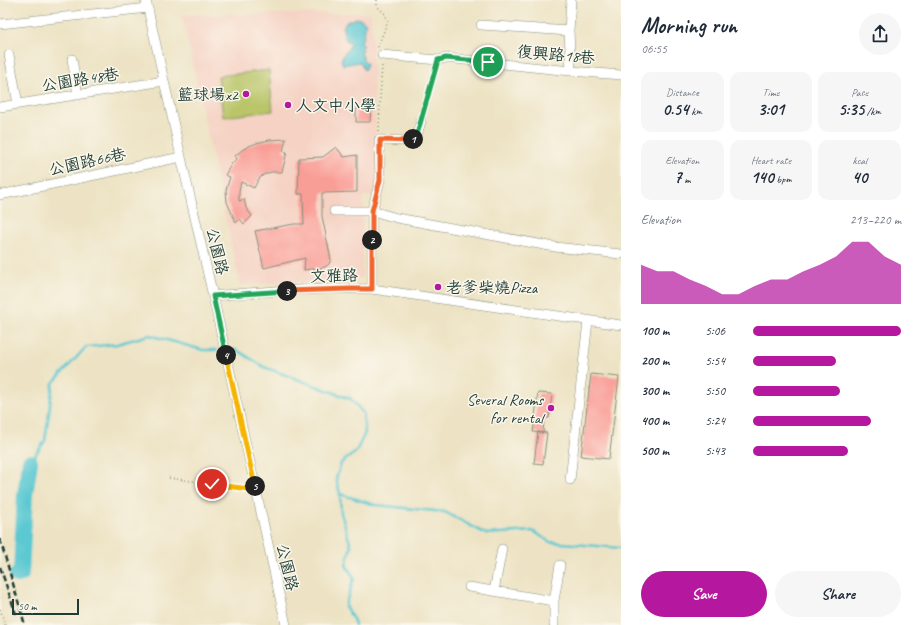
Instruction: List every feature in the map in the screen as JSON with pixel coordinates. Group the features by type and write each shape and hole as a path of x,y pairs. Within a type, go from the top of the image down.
{"street":[{"path":"571,0 569,31 571,71"},
{"path":"0,24 147,4"},
{"name":"公園路","path":"147,4 286,625"},
{"path":"481,25 569,31"},
{"path":"8,55 18,104"},
{"name":"復興路18巷","path":"382,55 438,60 446,58 621,75"},
{"path":"72,59 78,95"},
{"name":"公園路48巷","path":"0,107 164,81"},
{"path":"372,289 372,211 380,180 380,140 410,141 416,138 421,121"},
{"name":"公園路66巷","path":"0,195 181,157"},
{"path":"334,211 372,211 397,218 555,247 621,254"},
{"name":"文雅路","path":"213,296 264,292 372,289 621,325"},
{"path":"570,480 588,321"},
{"path":"494,590 502,549"},
{"path":"554,625 554,601 560,565"},
{"path":"469,587 554,601"}],"path":[{"path":"377,0 377,6 385,14 388,21 378,46 382,55 380,140"},
{"path":"421,121 438,60"},
{"path":"169,478 256,490"},
{"path":"0,610 5,625"}],"shaded area":[{"name":"人文中小學","path":"371,13 378,196 363,196 362,278 240,285 182,15"}],"green space":[{"name":"籃球場x2","path":"269,70 273,111 223,117 218,76"}],"water":[{"path":"357,18 363,20 366,24 361,42 364,45 361,49 363,50 361,55 367,64 364,70 360,62 343,65 341,60 351,44 347,41 343,29 345,23"}],"building":[{"path":"356,109 371,109 370,122 356,122"},
{"path":"286,139 283,151 287,152 282,172 271,172 263,175 258,180 254,188 241,182 239,201 244,199 246,208 252,216 244,224 240,219 236,223 227,202 226,190 230,177 225,175 232,163 237,159 235,156 242,150 257,143 269,140"},
{"path":"336,147 344,157 357,155 357,192 322,193 322,216 331,260 329,264 325,267 304,270 305,258 264,268 255,231 294,224 304,224 303,194 298,194 299,158 323,157"},
{"path":"591,374 619,377 609,459 581,456"},
{"path":"538,393 552,394 549,418 544,418 543,433 533,432"},
{"path":"538,432 547,433 543,464 534,463"}],"waterway":[{"path":"30,462 45,441 53,383 86,347 117,344 149,335 203,350 217,350"},
{"path":"232,350 237,350 264,367 351,399 363,413 365,433 356,452 341,463 336,479 340,494 375,505 445,512 486,534 533,531 550,542 621,548"},
{"path":"17,575 21,574 25,495 30,462"},
{"path":"340,494 341,513 351,546 346,565 354,578 345,606 355,625"}],"railway":[{"path":"0,539 25,625"},
{"path":"0,567 16,614"}],"place":[{"name":"籃球場x2","path":"246,94"},
{"name":"人文中小學","path":"288,105"},
{"name":"老爹柴燒Pizza","path":"438,287"},
{"name":"Several Rooms for rental","path":"551,408"}],"route":[{"path":"212,484 256,490 213,296 264,292 372,289 372,211 380,180 380,140 410,141 416,138 438,60 446,58 488,62"}]}
